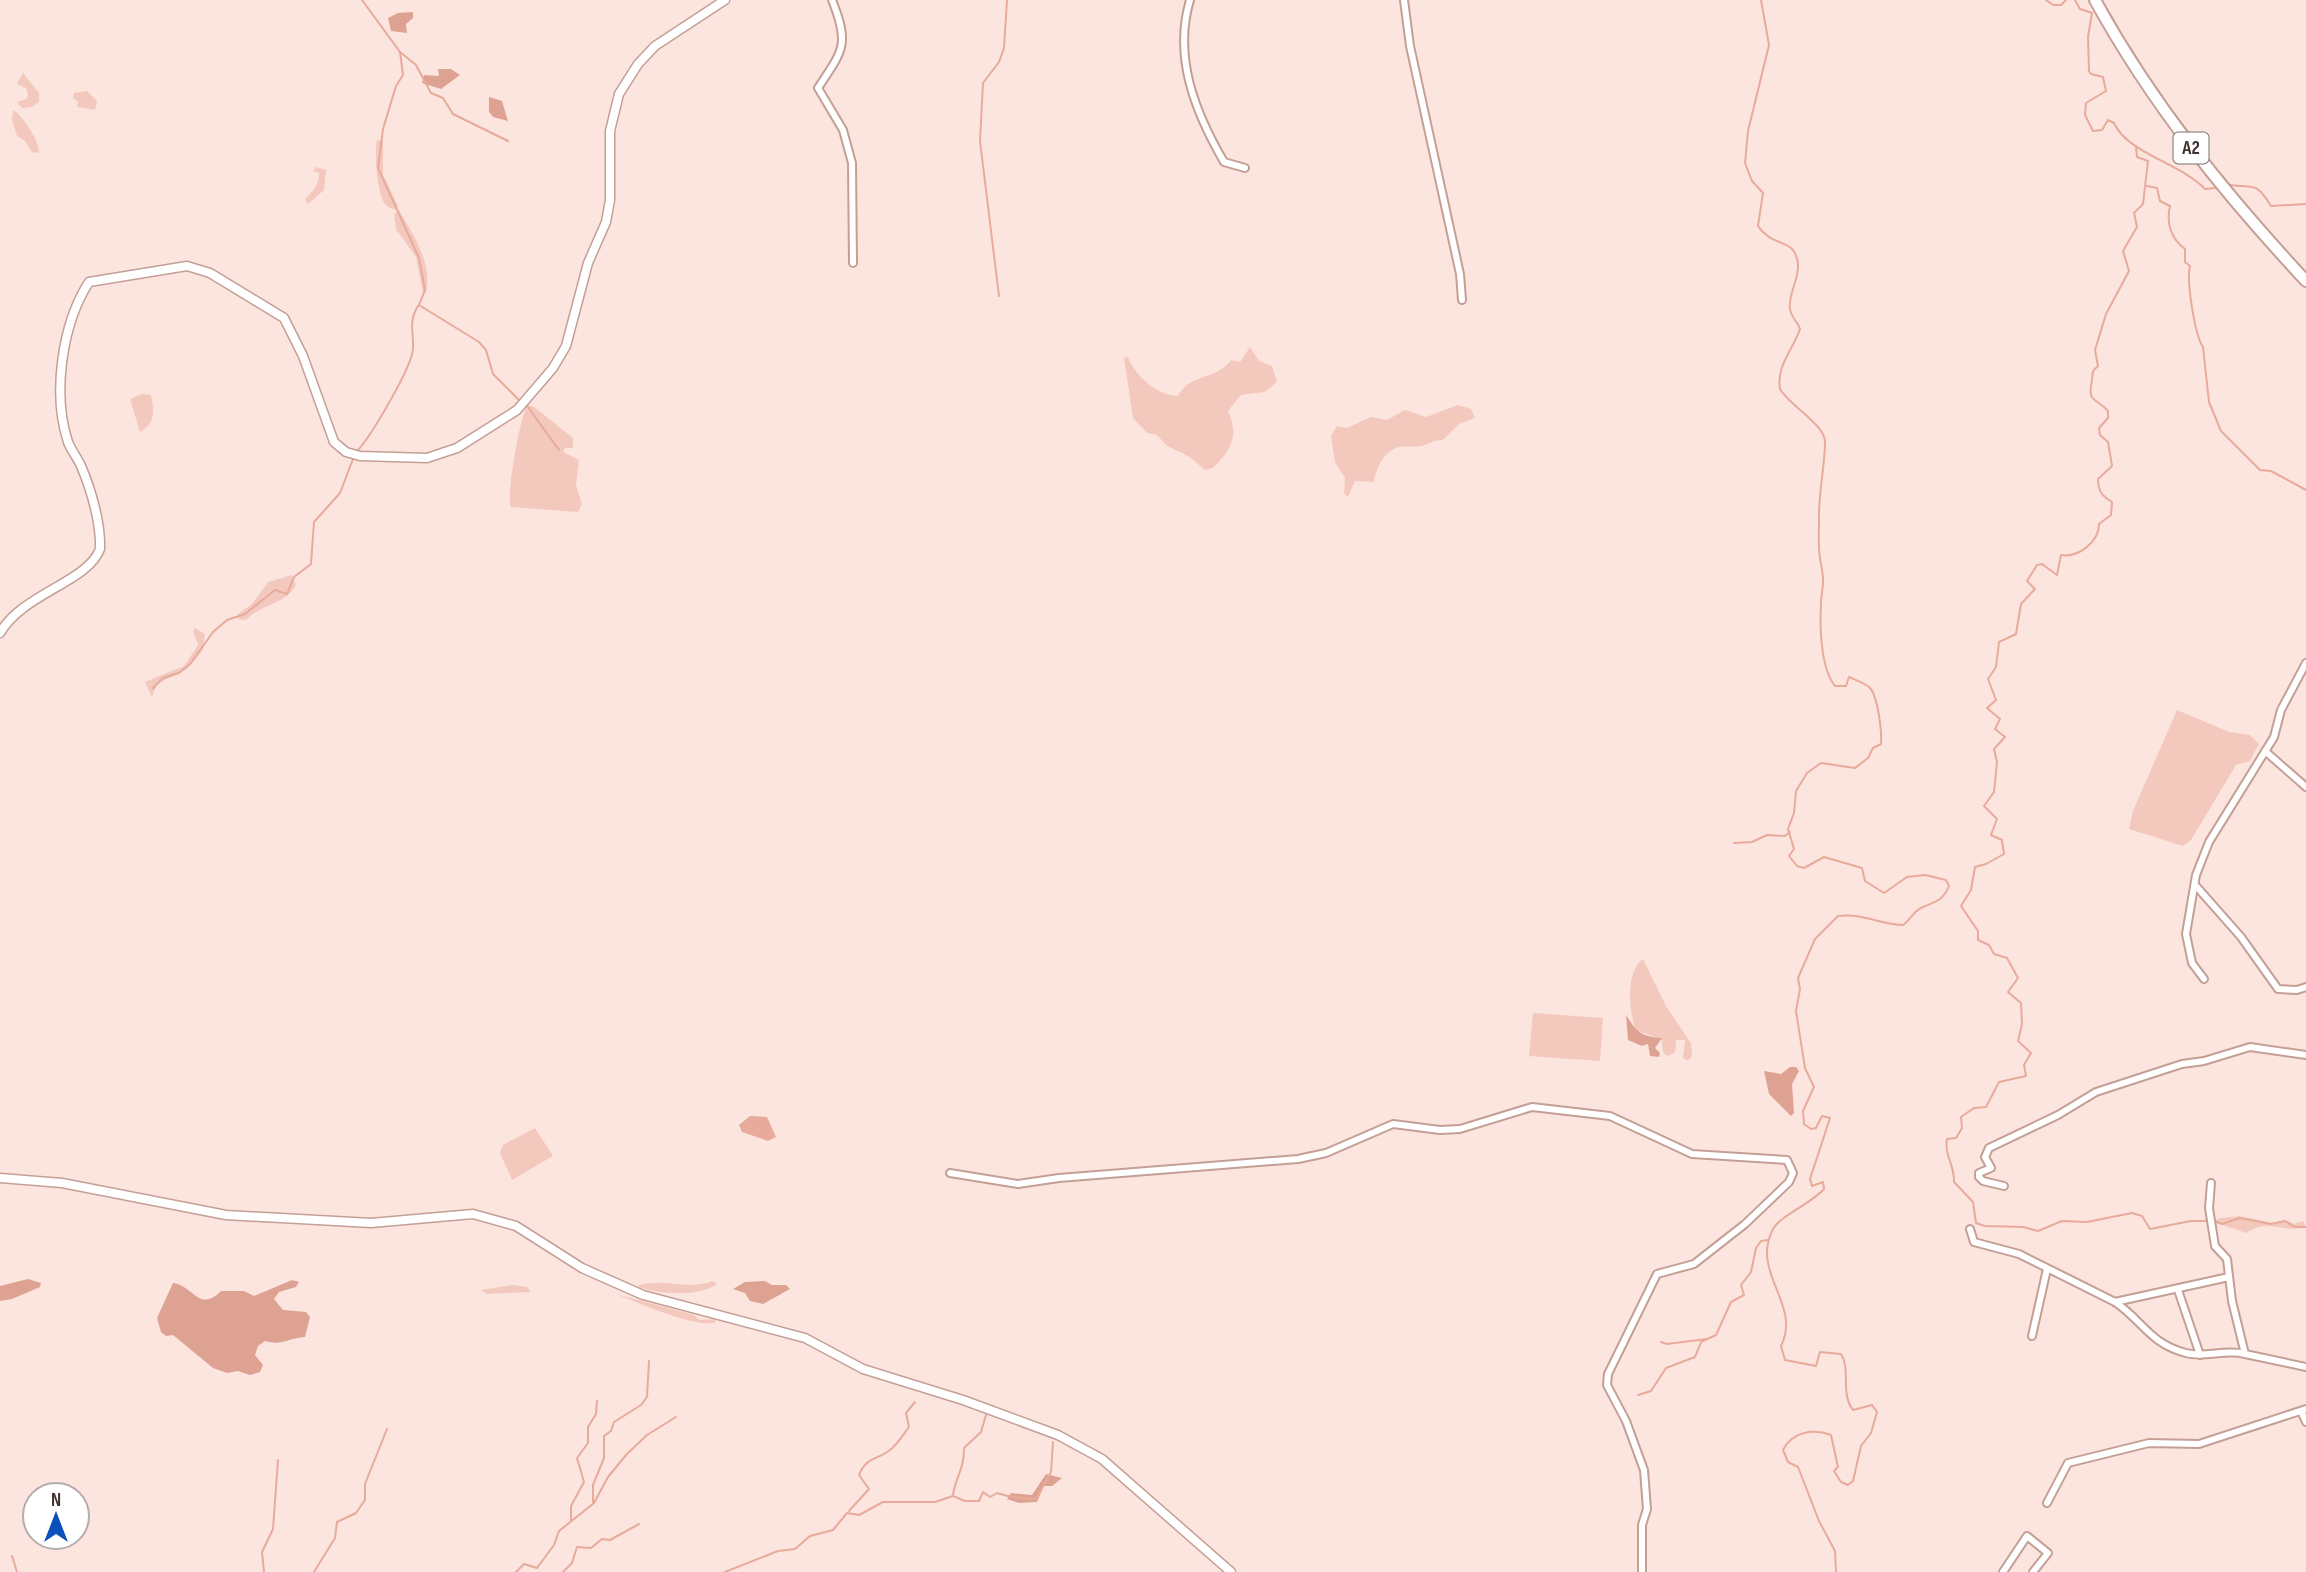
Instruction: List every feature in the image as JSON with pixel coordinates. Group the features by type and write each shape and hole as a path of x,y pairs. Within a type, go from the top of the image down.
{"main road":[{"name":"A2","path":"2095,0 2143,80 2212,177 2306,281"}],"street":[{"path":"0,633 26,604 88,567 100,549 93,508 80,464 68,442 63,411 63,348 72,314 89,282 187,267 210,273 284,318 303,356 334,442 345,452 360,456 427,458 457,447 517,410 548,375 566,346 588,263 606,222 610,200 610,131 619,94 638,64 655,46 725,0"},
{"path":"832,0 841,26 842,48 833,68 818,88 844,130 852,163 853,263"},
{"path":"1190,0 1182,33 1187,75 1224,162 1245,168"},
{"path":"1404,0 1410,46 1460,274 1462,300"},
{"path":"2204,979 2192,963 2188,947 2188,922 2208,842 2274,737 2281,710 2306,663"},
{"path":"2265,751 2306,787"},
{"path":"2196,886 2241,937 2278,989 2297,990 2306,987"},
{"path":"2004,1186 1983,1181 1979,1177 1979,1173 1990,1168 1986,1152 2096,1092 2182,1064 2204,1061 2249,1047 2306,1055"},
{"path":"950,1173 1030,1184 1050,1179 1252,1164 1326,1153 1393,1124 1440,1130 1460,1129 1532,1107 1610,1116 1692,1154 1787,1160 1793,1173 1789,1182 1745,1224 1694,1264 1657,1274 1608,1374 1607,1385 1626,1421 1644,1470 1647,1496 1642,1525 1642,1572"},
{"path":"0,1178 62,1183 226,1215 371,1223 473,1214 516,1226 582,1268 643,1295 694,1306 805,1338 863,1369 963,1400 1082,1446 1102,1459 1231,1572"},
{"path":"2211,1183 2210,1213 2215,1246 2227,1259 2245,1354"},
{"path":"1970,1229 1974,1242 2020,1254 2115,1302 2156,1339 2185,1353 2200,1355 2232,1351 2306,1367"},
{"path":"2032,1336 2047,1269"},
{"path":"2115,1302 2229,1277"},
{"path":"2178,1290 2200,1355"},
{"path":"2047,1503 2062,1469 2068,1463 2150,1443 2199,1444 2303,1410 2306,1422"},
{"path":"2003,1572 2027,1536 2048,1553 2033,1572"}],"shaded area":[{"path":"413,12 413,18 406,24 407,33 391,31 388,18 398,13"},
{"path":"438,69 451,69 460,75 441,89 422,83 424,75 439,76"},
{"path":"23,73 39,93 39,102 32,107 22,108 17,102 27,99 28,95 26,88 17,84"},
{"path":"87,91 97,101 95,110 77,107 78,102 73,98 74,93"},
{"path":"489,97 502,101 508,121 493,117 489,112"},
{"path":"13,110 30,129 39,153 32,152 24,140 17,136 12,120"},
{"path":"377,140 383,141 383,175 398,206 395,210 385,204 380,191 376,163"},
{"path":"316,167 326,170 324,190 308,204 305,199 318,181 319,173 313,171"},
{"path":"399,210 416,239 424,260 427,271 426,293 423,293 416,257 396,229 394,214"},
{"path":"1250,347 1259,361 1272,366 1277,382 1265,392 1241,395 1228,411 1233,428 1232,442 1213,468 1205,470 1190,457 1167,446 1157,435 1147,433 1133,418 1124,358 1128,357 1136,371 1155,389 1178,396 1190,383 1218,371 1231,360 1240,362"},
{"path":"142,394 151,395 153,411 149,425 140,432 130,399"},
{"path":"1458,405 1471,409 1475,418 1459,424 1443,440 1419,447 1402,446 1394,449 1382,461 1374,482 1355,481 1348,497 1344,493 1345,478 1335,462 1331,436 1337,426 1347,428 1371,417 1387,420 1405,410 1426,417"},
{"path":"528,406 533,406 573,438 573,448 565,448 563,452 579,460 576,485 582,504 578,512 511,507 510,488 515,456 521,423"},
{"path":"292,575 296,585 286,597 246,620 238,619 238,614 252,604 268,582"},
{"path":"195,628 205,634 203,650 187,669 157,684 152,697 145,682 184,666 198,645 193,631"},
{"path":"2177,710 2229,732 2250,735 2259,744 2250,761 2236,765 2191,840 2183,846 2129,829 2133,811"},
{"path":"1643,959 1666,1006 1691,1043 1692,1056 1688,1061 1683,1058 1685,1040 1676,1040 1675,1053 1667,1056 1663,1052 1662,1040 1636,1030 1630,993 1633,973"},
{"path":"1533,1013 1603,1018 1600,1061 1529,1056"},
{"path":"1626,1015 1640,1032 1662,1038 1655,1048 1660,1053 1659,1057 1650,1056 1648,1044 1642,1046 1628,1040"},
{"path":"1790,1067 1796,1067 1799,1071 1792,1084 1794,1113 1791,1116 1769,1094 1764,1071 1781,1074"},
{"path":"750,1116 767,1117 776,1137 768,1141 742,1132 739,1125"},
{"path":"535,1128 553,1156 512,1180 500,1153 503,1145"},
{"path":"2240,1216 2272,1223 2286,1220 2294,1224 2303,1221 2306,1227 2268,1226 2246,1233 2214,1221"},
{"path":"28,1279 41,1283 40,1287 0,1301 0,1286"},
{"path":"292,1280 299,1282 296,1287 279,1292 274,1299 283,1310 306,1312 310,1317 305,1337 281,1342 265,1341 258,1346 255,1355 263,1365 260,1372 250,1375 238,1371 227,1373 213,1368 173,1335 166,1336 161,1332 157,1318 173,1283 202,1299 207,1299 221,1291 244,1291 254,1296"},
{"path":"713,1281 717,1284 689,1293 667,1293 637,1286 656,1283 694,1285"},
{"path":"765,1281 772,1285 786,1285 790,1289 763,1304 750,1301 745,1293 733,1289 745,1282"},
{"path":"512,1285 527,1287 531,1292 487,1294 481,1290"},
{"path":"616,1294 694,1315 700,1320 715,1319 716,1322 683,1319"},
{"path":"1046,1474 1062,1478 1052,1486 1044,1486 1037,1502 1019,1503 1007,1499 1011,1493 1032,1495"}],"waterway":[{"path":"362,0 400,52 416,65 431,93 443,98 453,114 508,141"},
{"path":"999,296 980,141 983,83 999,62 1004,48 1007,0"},
{"path":"1761,0 1769,45 1748,131 1745,163 1752,181 1763,193 1758,226 1767,236 1791,247 1798,265 1790,309 1800,329 1780,373 1780,389 1813,421 1825,441 1819,540 1823,581 1821,636 1825,665 1835,686 1846,686 1849,677 1870,688 1877,707 1881,739 1881,744 1873,748 1868,758 1855,768 1821,763 1807,773 1796,791 1794,813 1788,829 1794,849 1789,856 1797,866 1804,868 1824,857 1862,868 1865,881 1884,893 1907,877 1925,875 1946,880 1949,886 1941,898 1918,910 1903,925 1857,916 1838,916 1815,939 1798,978 1800,989 1796,1011 1805,1068 1814,1087 1803,1111 1804,1124 1811,1129 1816,1128 1822,1116 1830,1118 1810,1179 1812,1186 1823,1182 1824,1189 1777,1224 1768,1245 1771,1274 1785,1316 1786,1331 1781,1346 1785,1360 1816,1366 1820,1352 1841,1354 1844,1360 1847,1396 1853,1410 1872,1405 1877,1412 1871,1433 1861,1446 1853,1481 1848,1485 1841,1482 1834,1471 1838,1467 1831,1435 1817,1432 1797,1435 1783,1450 1788,1462 1798,1467 1819,1521 1835,1551 1836,1572"},
{"path":"2046,0 2053,5 2061,5 2066,0"},
{"path":"2075,0 2080,9 2092,13 2088,37 2089,71 2103,77 2106,91 2086,103 2085,115 2093,131 2102,130 2108,120 2142,150 2183,172 2205,189 2215,188"},
{"path":"400,52 403,75 396,86 383,129 378,168 419,258 425,290 419,305 479,342 486,350 493,374 520,401"},
{"path":"2136,146 2137,157 2148,161 2143,204 2134,213 2137,227 2123,251 2129,271 2106,314 2095,350 2098,366 2093,373 2091,388 2092,397 2108,411 2108,418 2099,428 2100,435 2108,442 2112,466 2098,479 2101,493 2112,502 2111,515 2099,524 2091,543 2074,554 2061,555 2057,575 2042,564 2037,565 2027,581 2035,589 2021,604 2016,634 1999,642 1996,667 1988,679 1996,700 1987,708 2000,719 1995,729 2005,737 1994,749 1997,762 1994,792 1984,806 1997,819 1991,835 2002,840 2004,854 1975,867 1971,890 1961,906 1978,931 1978,940 1989,945 1994,954 2007,958 2018,978 2008,992 2021,1003 2022,1024 2018,1041 2031,1053 2024,1065 2026,1076 1999,1082 1986,1107 1974,1108 1961,1117 1962,1128 1956,1138 1947,1139 1946,1145 1954,1182 1973,1202 1976,1223 1985,1226 2023,1227 2038,1231 2062,1221 2087,1222 2132,1213 2142,1216 2150,1229 2191,1221 2208,1221"},
{"path":"2230,185 2254,187 2271,206 2306,204"},
{"path":"2147,186 2157,188 2160,201 2170,206 2171,230 2185,249 2185,262 2190,266 2192,308 2203,347 2209,402 2221,431 2260,470 2271,471 2306,490"},
{"path":"357,451 380,418 406,371 413,349 412,322 418,306"},
{"path":"525,403 559,450"},
{"path":"153,688 163,678 179,673 191,663 213,632 227,620 245,614 275,590 287,594 294,577 311,564 314,522 340,493 353,459"},
{"path":"1734,843 1752,842 1767,835 1785,836 1790,832"},
{"path":"2214,1221 2222,1224 2240,1218 2271,1224 2285,1221 2295,1227 2306,1227"},
{"path":"1638,1395 1651,1391 1666,1368 1695,1357 1701,1342 1716,1335 1731,1302 1744,1295 1741,1285 1751,1272 1756,1248 1761,1241 1768,1240"},
{"path":"1661,1342 1667,1344 1707,1339"},
{"path":"593,1502 593,1485 604,1458 604,1436 611,1431 614,1422 641,1405 647,1397 649,1361"},
{"path":"571,1520 571,1506 584,1482 577,1458 588,1443 588,1427 596,1414 597,1401"},
{"path":"849,1511 869,1489 859,1475 862,1469 868,1462 898,1443 909,1427 906,1413 915,1402"},
{"path":"953,1495 963,1462 964,1448 981,1432 986,1415"},
{"path":"516,1572 524,1564 537,1568 554,1545 559,1531 594,1503 608,1477 626,1455 647,1435 676,1417"},
{"path":"314,1572 335,1538 337,1522 356,1513 365,1500 365,1484 387,1429"},
{"path":"725,1572 778,1551 795,1549 810,1536 833,1530 847,1513 859,1515 883,1502 935,1502 953,1496 965,1501 979,1501 983,1492 990,1497 997,1493 1036,1499 1051,1472 1053,1442"},
{"path":"264,1572 262,1552 273,1529 278,1460"},
{"path":"563,1572 572,1563 577,1547 591,1548 602,1539 610,1540 639,1524"},
{"path":"12,1556 17,1572"}]}
